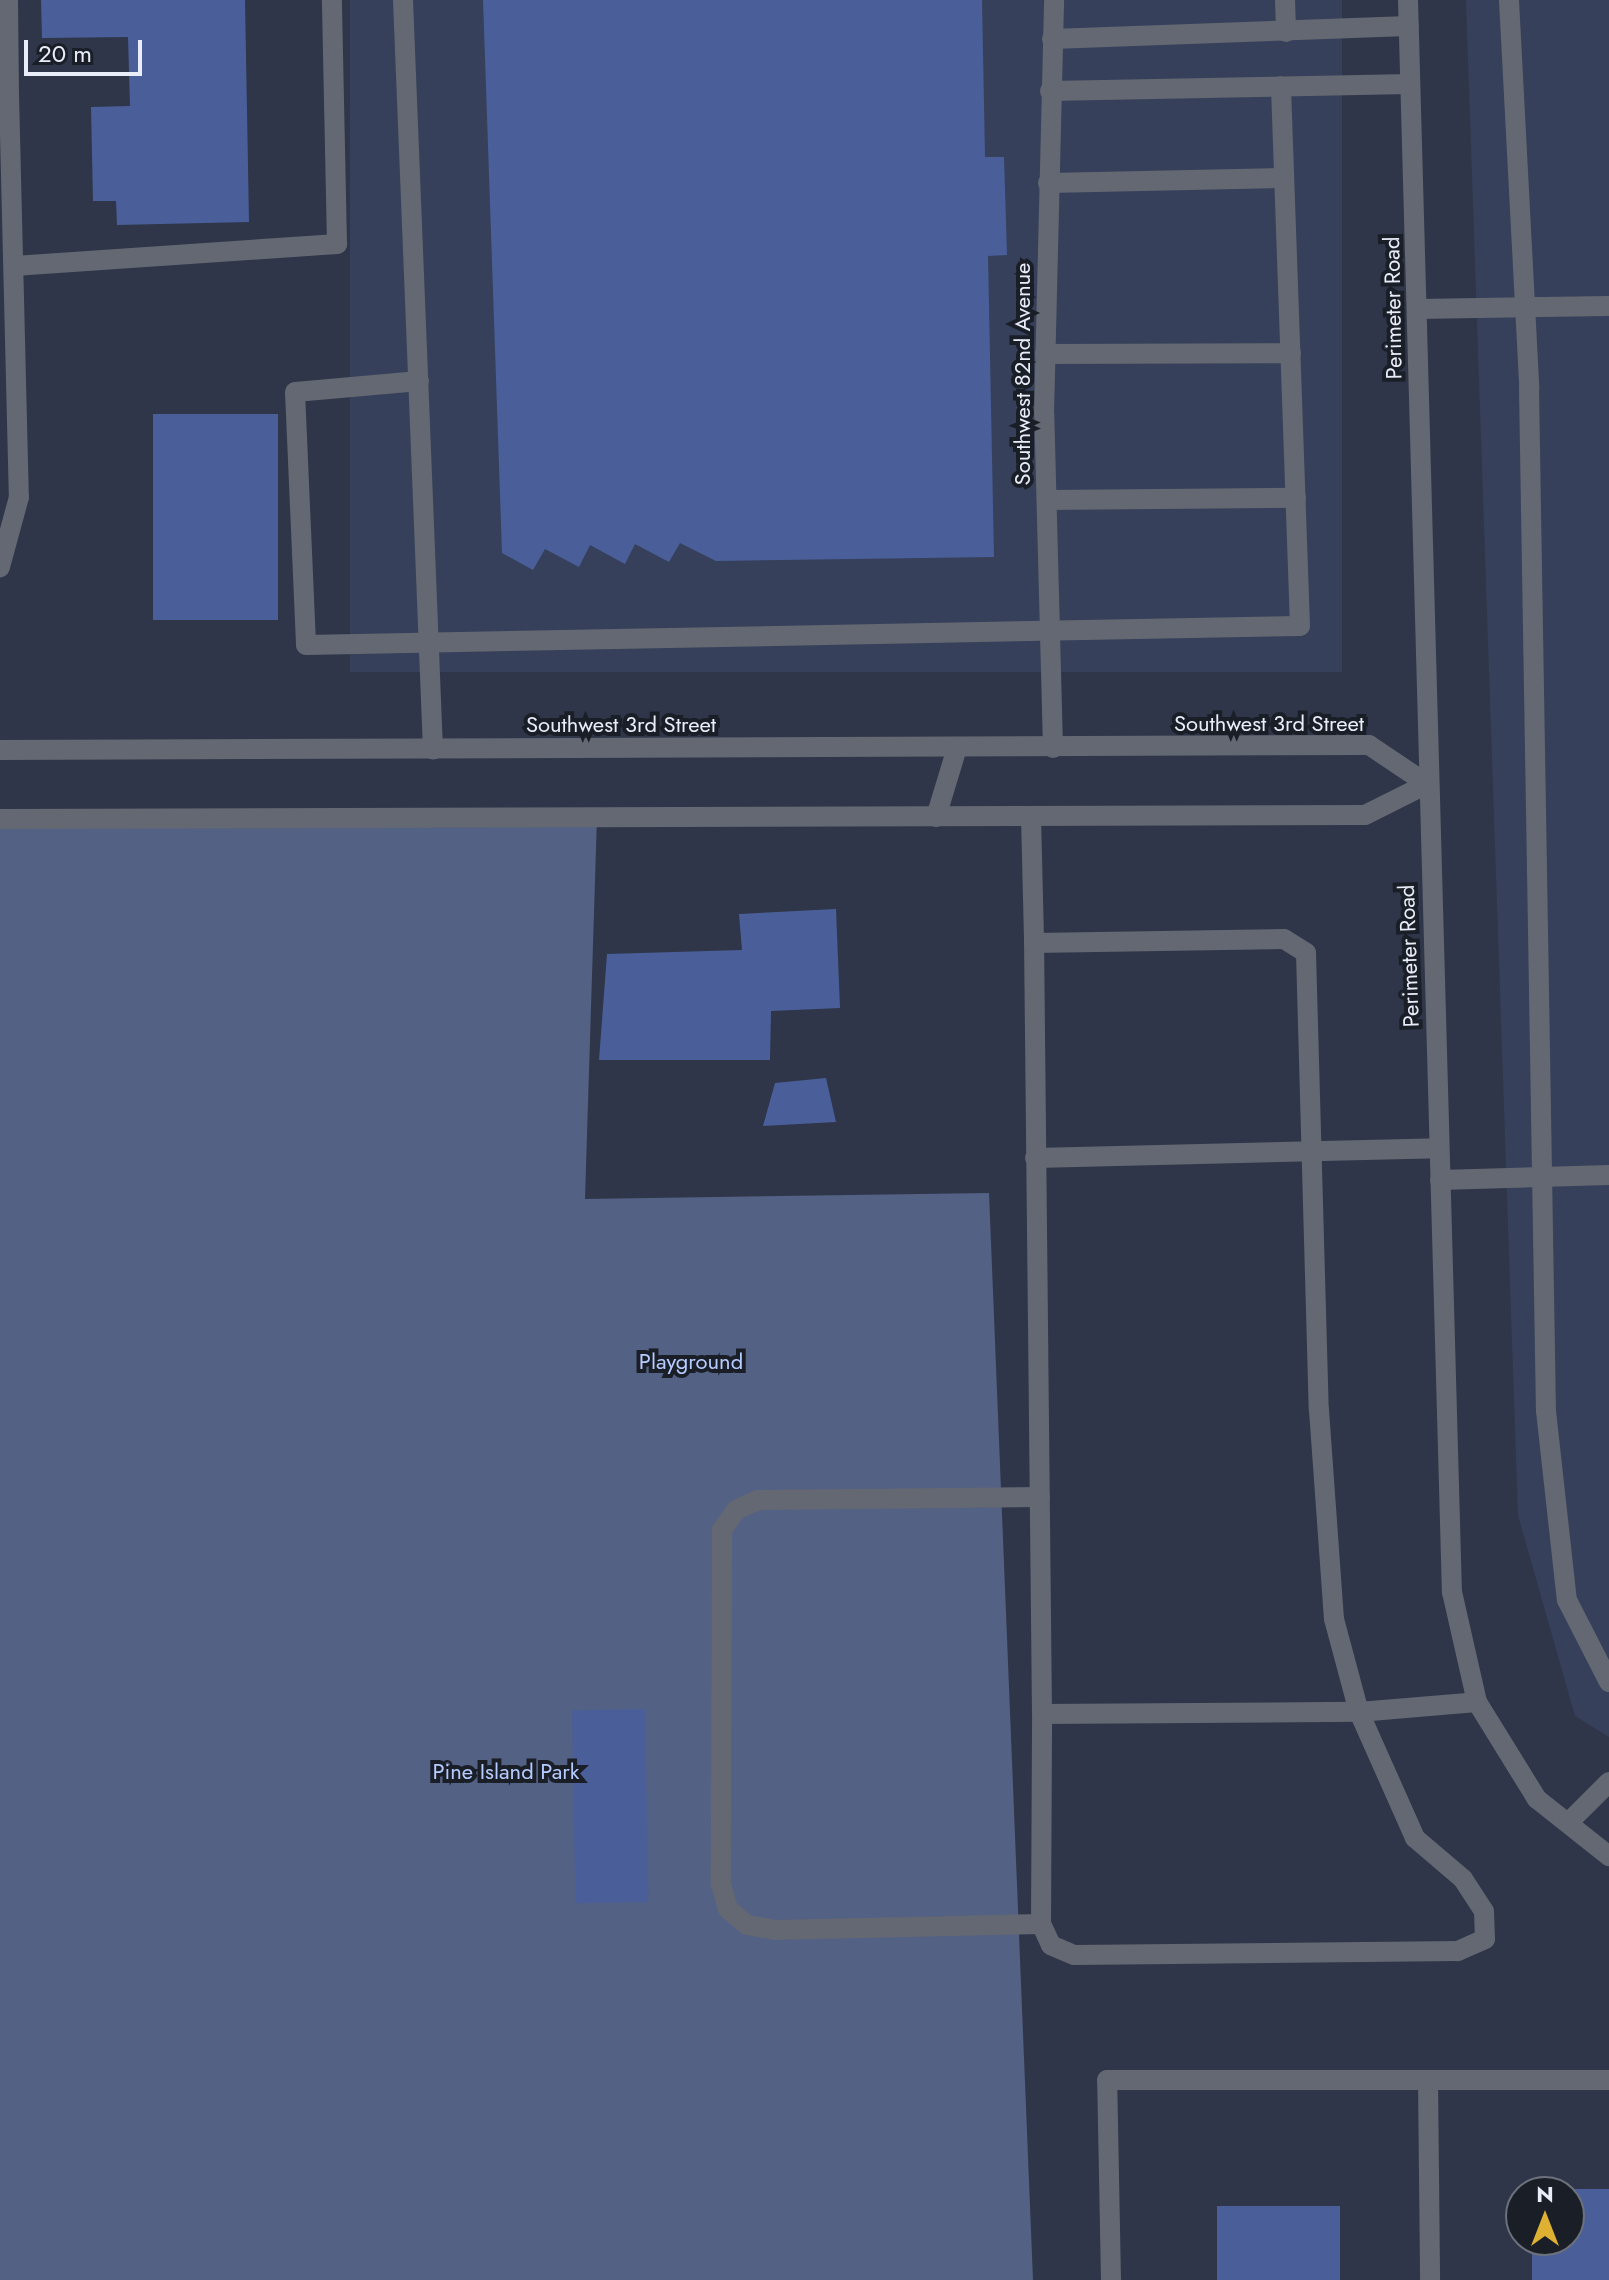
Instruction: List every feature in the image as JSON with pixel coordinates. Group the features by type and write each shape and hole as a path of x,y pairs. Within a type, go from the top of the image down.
{"street":[{"path":"0,567 19,497 14,266 6,187 8,0"},
{"path":"14,266 337,244 332,0"},
{"path":"403,0 433,749"},
{"name":"Southwest 82nd Avenue","path":"1053,748 1045,354 1054,0"},
{"path":"1285,0 1286,32"},
{"name":"Perimeter Road","path":"1408,0 1427,784 1452,1592 1477,1702 1537,1799 1609,1856"},
{"path":"1509,0 1525,307 1539,1177 1553,1515 1567,1600 1609,1682"},
{"path":"1052,39 1409,26"},
{"path":"1050,91 1410,84"},
{"path":"419,381 295,392 306,645 429,639 1300,626 1281,86"},
{"path":"1048,183 1284,178"},
{"path":"1417,309 1609,306"},
{"path":"1045,354 1291,353"},
{"path":"1047,500 1296,498"},
{"name":"Southwest 3rd Street","path":"0,750 1369,745 1427,784"},
{"path":"936,817 957,748"},
{"path":"0,819 1365,815 1427,784"},
{"path":"1031,816 1042,1714 1041,1924 1051,1945 1074,1955 1458,1951 1485,1939 1484,1911 1463,1879 1415,1838 1359,1712 1334,1619 1306,953 1284,939 1034,943"},
{"path":"1035,1158 1439,1148"},
{"path":"1440,1180 1609,1175"},
{"path":"1040,1497 758,1500 736,1510 722,1530 721,1884 728,1909 747,1925 774,1930 1041,1924"},
{"path":"1042,1714 1359,1712 1477,1702"},
{"path":"1568,1823 1609,1782"},
{"path":"1111,2280 1107,2080 1609,2080"},
{"path":"1428,2080 1430,2280"}],"shaded area":[{"path":"350,0 1342,0 1342,672 350,672"},
{"path":"1466,0 1609,0 1609,1737 1575,1716 1518,1515"}],"green space":[{"name":"Pine Island Park","path":"597,817 585,1199 989,1193 1033,2280 0,2280 0,819"}],"building":[{"path":"41,0 245,0 249,222 117,225 116,201 93,201 91,107 130,106 128,37 42,38"},
{"path":"483,0 982,0 985,157 1004,157 1007,255 988,256 994,557 716,561 680,543 669,562 635,544 625,564 590,545 579,567 545,549 533,570 502,553"},
{"path":"153,414 278,414 278,620 153,620"},
{"path":"836,909 840,1008 771,1011 770,1060 599,1060 607,954 742,950 739,914"},
{"path":"826,1078 836,1122 763,1126 775,1083"},
{"path":"645,1709 648,1902 575,1903 572,1710"},
{"path":"1585,2189 1609,2189 1609,2280 1532,2280 1532,2256 1585,2256"},
{"path":"1217,2206 1340,2206 1340,2280 1217,2280"}],"park label":[{"name":"Playground","path":"691,1362"}]}
